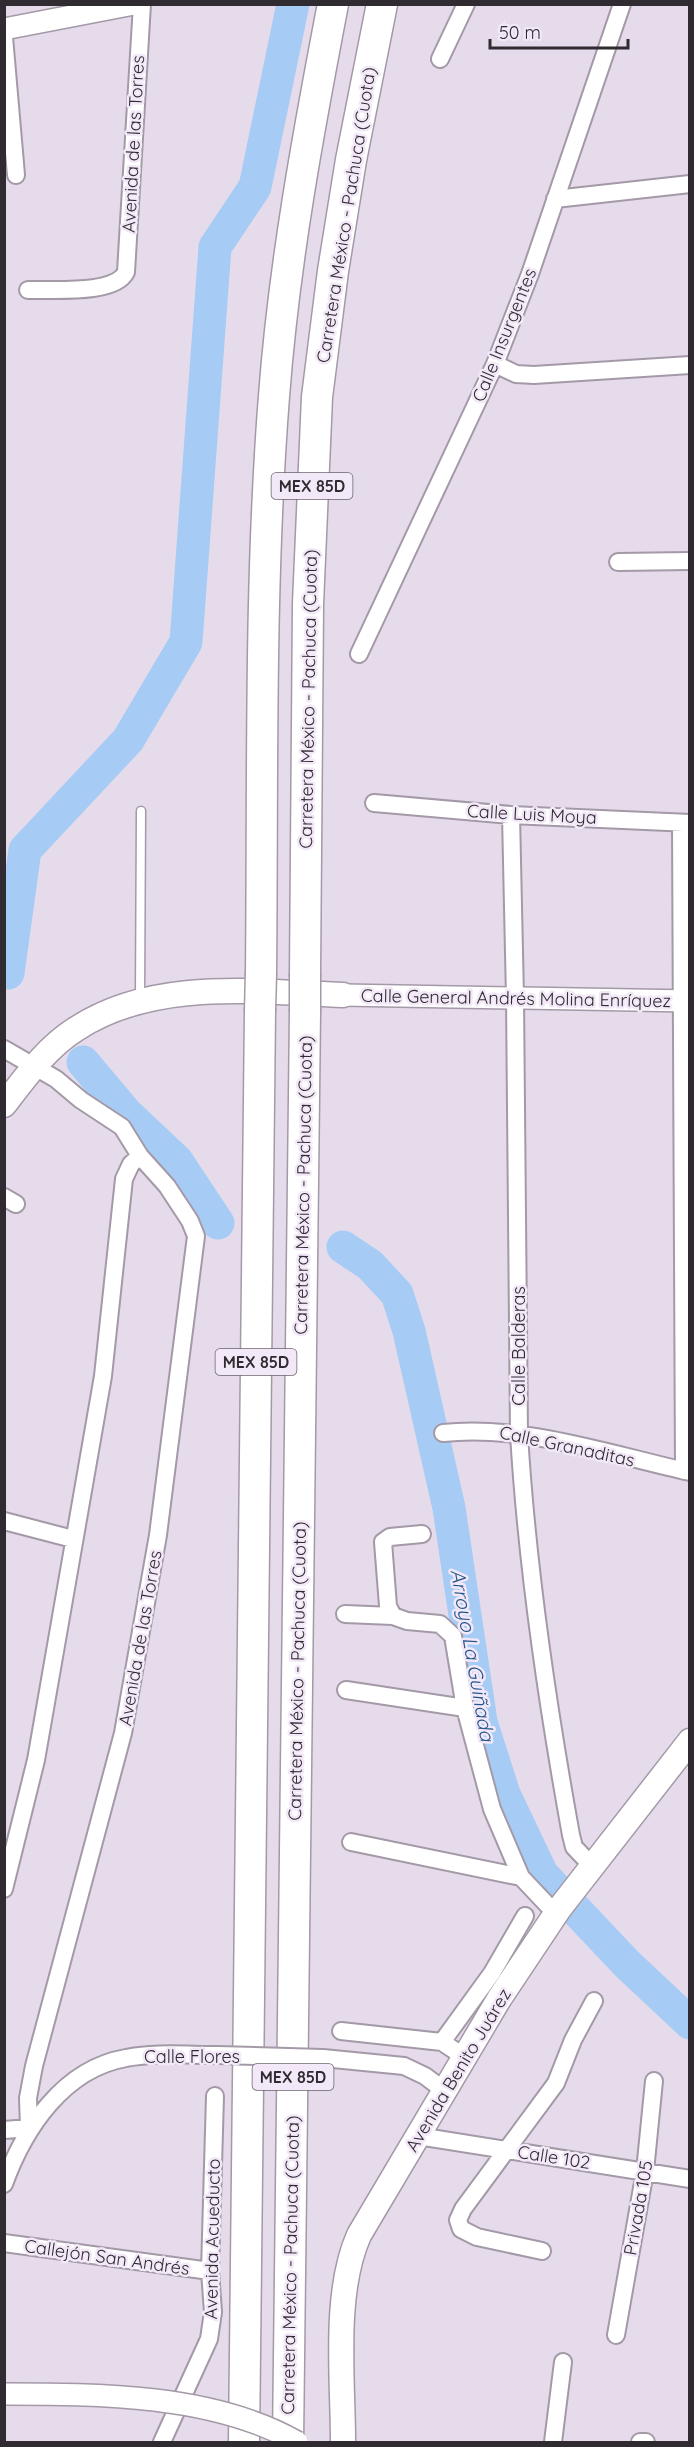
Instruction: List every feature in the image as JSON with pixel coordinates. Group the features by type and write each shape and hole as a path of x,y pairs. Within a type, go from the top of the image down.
{"highway":[{"name":"MEX 85D","path":"244,2442 265,604 274,395 294,225 307,138 333,4"},
{"name":"Carretera México - Pachuca (Cuota)","path":"288,2442 308,603 317,398 331,282 351,160 382,4"}],"main road":[{"path":"4,1106 35,1066 76,1029 102,1015 140,1002 200,992 343,995"},
{"name":"Avenida Benito Juárez","path":"343,2442 346,2272 359,2235 445,2091 463,2056 558,1912 690,1741"}],"street":[{"path":"4,28 134,4"},
{"name":"Avenida de las Torres","path":"28,290 108,287 120,282 126,272 142,4"},
{"path":"440,59 466,4"},
{"name":"Calle Insurgentes","path":"359,654 495,364 622,4"},
{"path":"4,37 16,175"},
{"path":"555,199 690,184"},
{"path":"495,364 516,374 534,375 690,365"},
{"path":"618,562 690,561"},
{"name":"Calle Luis Moya","path":"374,803 511,815 685,823"},
{"name":"Calle Balderas","path":"511,815 519,1434 522,1483 555,1747 574,1846 587,1873"},
{"path":"685,823 687,1472"},
{"name":"Calle General Andrés Molina Enríquez","path":"343,995 686,1001"},
{"name":"Avenida de las Torres","path":"4,1049 35,1066 122,1127 140,1156 167,1186 190,1221 196,1236 158,1535 123,1732 34,2066 28,2098 29,2128 4,2184"},
{"path":"4,1889 36,1760 103,1376 124,1179 131,1164 140,1156"},
{"name":"Calle Granaditas","path":"444,1433 471,1430 519,1434 687,1472"},
{"path":"4,1521 74,1539"},
{"path":"393,1616 388,1606 382,1546 384,1540 390,1537 422,1534"},
{"path":"345,1614 393,1616 407,1621 440,1624 448,1629 456,1642 465,1708 492,1809 521,1877 558,1912"},
{"path":"346,1690 465,1708"},
{"path":"351,1842 521,1877"},
{"path":"442,2042 492,1973 525,1916"},
{"path":"542,2251 477,2237 464,2232 459,2225 463,2209 556,2083 573,2040 594,2001"},
{"path":"341,2031 442,2042 463,2056"},
{"name":"Calle Flores","path":"29,2128 69,2086 102,2065 143,2055 323,2058 404,2066 425,2076 445,2091"},
{"name":"Privada 105","path":"615,2335 645,2171 654,2081"},
{"name":"Avenida Acueducto","path":"162,2442 202,2361 209,2339 213,2289 210,2271 215,2097"},
{"path":"4,2130 29,2128"},
{"name":"Calle 102","path":"418,2136 690,2179"},
{"name":"Callejón San Andrés","path":"4,2243 210,2271"},
{"path":"553,2442 563,2362"},
{"path":"4,2394 161,2400 271,2428 297,2442"}],"lane":[{"path":"140,1002 141,812"}],"waterway":[{"path":"8,973 25,850 128,740 186,642 215,247 255,187 293,4"},
{"path":"83,1062 126,1113 177,1161 218,1223"},
{"name":"Arroyo La Guiñada","path":"343,1247 370,1265 397,1294 409,1331 449,1508 481,1722 504,1794 542,1874 627,1964 690,2023"}]}
